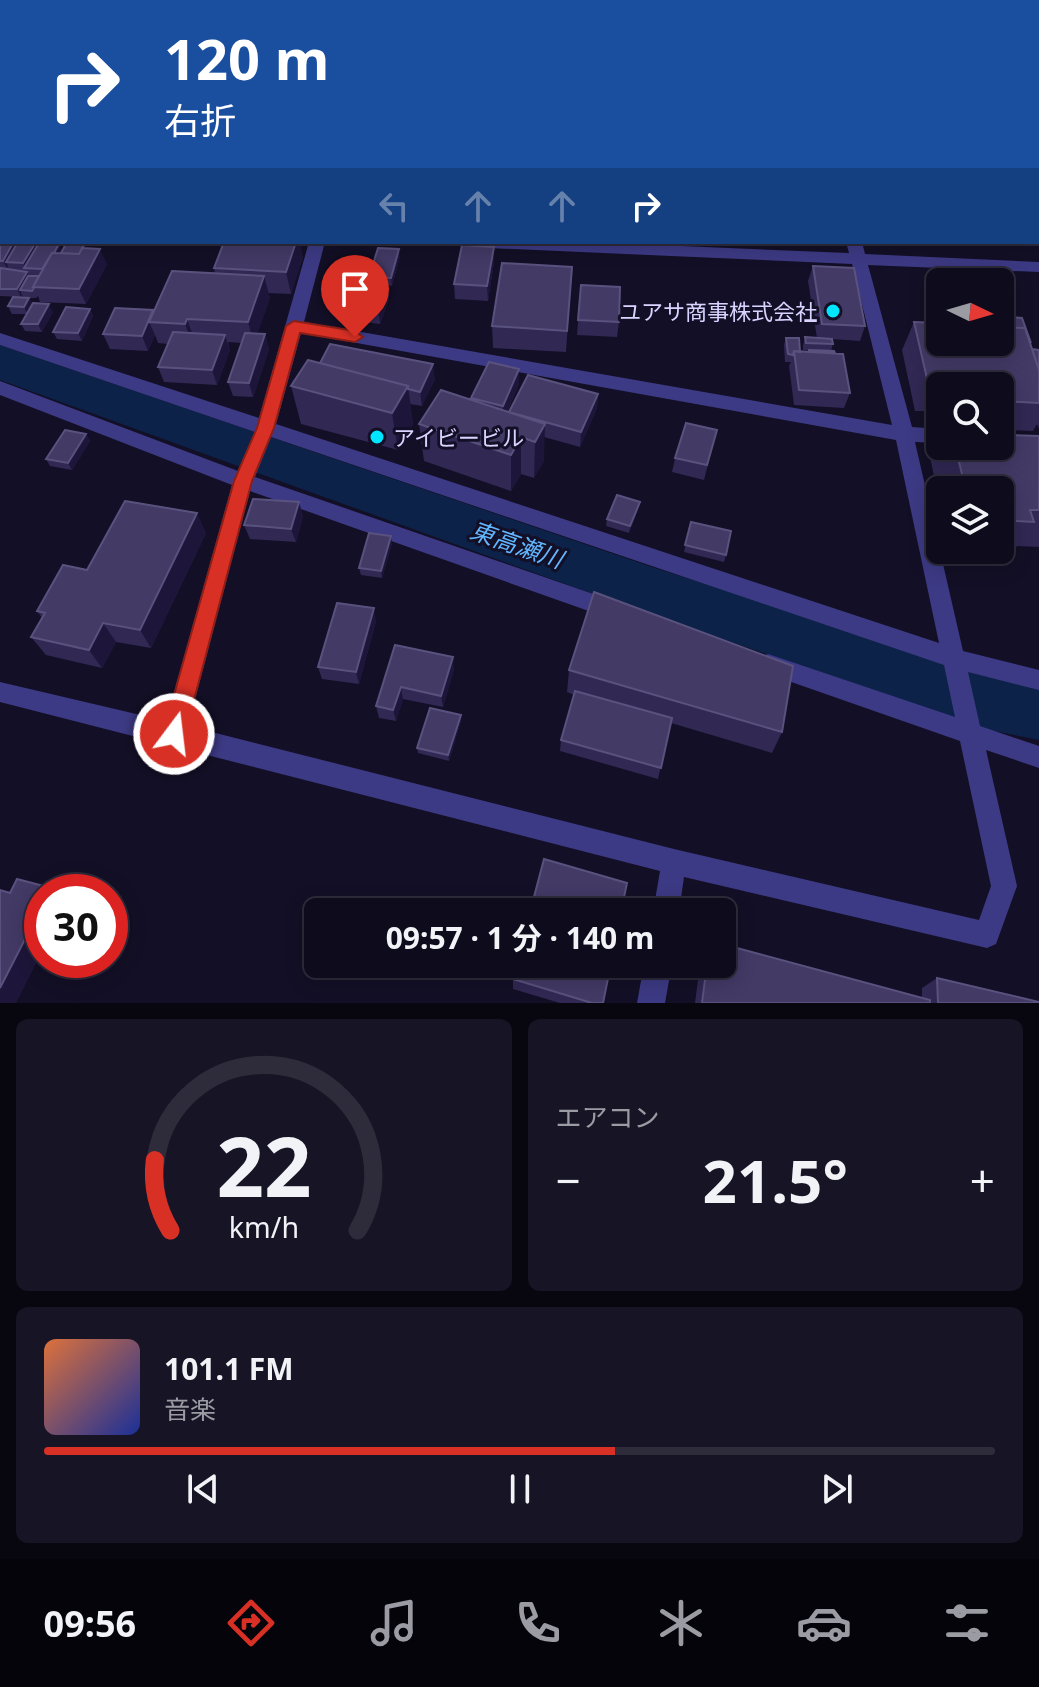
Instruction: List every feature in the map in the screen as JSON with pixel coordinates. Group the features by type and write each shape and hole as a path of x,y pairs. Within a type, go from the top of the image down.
{"street":[{"path":"174,734 244,477 263,431 316,244"},
{"path":"564,244 856,250 1039,267"},
{"path":"0,692 674,862 987,935 1004,886 904,434 856,250"},
{"path":"294,326 904,434 926,435"},
{"path":"0,339 263,431 954,663 1039,680"},
{"path":"0,388 644,621"},
{"path":"748,657 969,730 1039,757"},
{"path":"668,898 674,862"},
{"path":"651,1003 655,978"}],"building":[{"path":"0,244 12,244 3,261 0,261"},
{"path":"17,244 35,244 23,263 6,262"},
{"path":"38,244 59,244 42,269 24,268"},
{"path":"66,244 85,244 79,254 61,253"},
{"path":"223,244 295,244 286,272 214,268"},
{"path":"462,245 494,247 487,286 454,284"},
{"path":"82,248 100,249 79,289 33,287 52,253 79,254"},
{"path":"378,248 399,249 391,278 369,277"},
{"path":"502,263 572,267 567,331 492,326"},
{"name":"ユアサ商事株式会社","path":"813,266 854,268 865,326 822,324"},
{"path":"1,268 27,272 17,289 0,289"},
{"path":"172,271 264,276 248,322 187,319 185,324 149,322"},
{"path":"28,276 39,276 34,288 32,291 20,290"},
{"path":"353,280 387,284 378,309 343,305"},
{"path":"581,285 620,287 619,322 578,320"},
{"path":"13,297 29,298 24,307 8,306"},
{"path":"33,303 49,304 38,324 21,324"},
{"path":"66,307 90,309 78,333 53,332"},
{"path":"115,308 153,310 142,336 103,334"},
{"path":"1014,317 1022,318 1031,343 1025,328 1014,328"},
{"path":"914,322 926,322 926,356 1014,356 1014,328 1025,328 1039,370 1039,403 1014,402 1014,372 926,374"},
{"path":"173,332 225,335 212,370 158,367"},
{"path":"245,333 265,334 249,383 228,382"},
{"path":"805,337 832,339 833,344 806,343"},
{"path":"786,338 799,338 800,352 788,354"},
{"path":"330,344 433,364 420,392 408,389 408,386 320,363"},
{"path":"1032,349 1039,350 1039,370"},
{"path":"794,351 843,354 850,393 799,390"},
{"path":"834,351 835,353 809,352"},
{"path":"308,360 408,386 392,413 291,386"},
{"path":"489,362 519,369 503,406 471,398"},
{"path":"528,375 598,394 581,432 509,412"},
{"path":"441,390 545,424 535,442 521,437 511,455 419,424"},
{"path":"686,423 717,430 707,465 675,458"},
{"path":"65,430 86,434 68,463 46,459"},
{"path":"1014,435 1039,436 1039,510 1030,510 1034,522 1014,521 1014,476 962,476 958,460 1014,460"},
{"path":"617,495 640,502 630,526 607,519"},
{"path":"253,499 299,502 291,529 244,525"},
{"path":"125,501 197,513 140,630 103,623 89,650 31,637 45,613 37,611 63,565 87,570"},
{"path":"691,522 731,531 726,555 685,545"},
{"path":"369,533 391,536 381,571 359,568"},
{"path":"594,592 793,666 782,732 569,670"},
{"path":"337,603 374,608 356,672 318,667"},
{"path":"395,645 453,657 441,696 401,687 393,710 376,706"},
{"path":"575,691 672,718 661,768 561,740"},
{"path":"430,708 461,715 448,755 417,748"},
{"path":"544,859 627,883 624,898 534,898"},
{"path":"17,879 24,881 24,941 0,988 0,890 10,893"},
{"path":"736,948 930,1000 930,1003 702,1003 705,978 736,978"},
{"path":"608,978 603,1003 592,1003 513,979"},
{"path":"937,978 1039,1002 1039,1003 938,1003"}],"waterway":[{"name":"東高瀬川","path":"0,362 649,590 989,702 1039,712"}],"place":[{"name":"ユアサ商事株式会社","path":"833,311"},
{"name":"アイビービル","path":"377,437"}],"route":[{"path":"174,734 243,481 266,428 294,326 355,337"}]}
